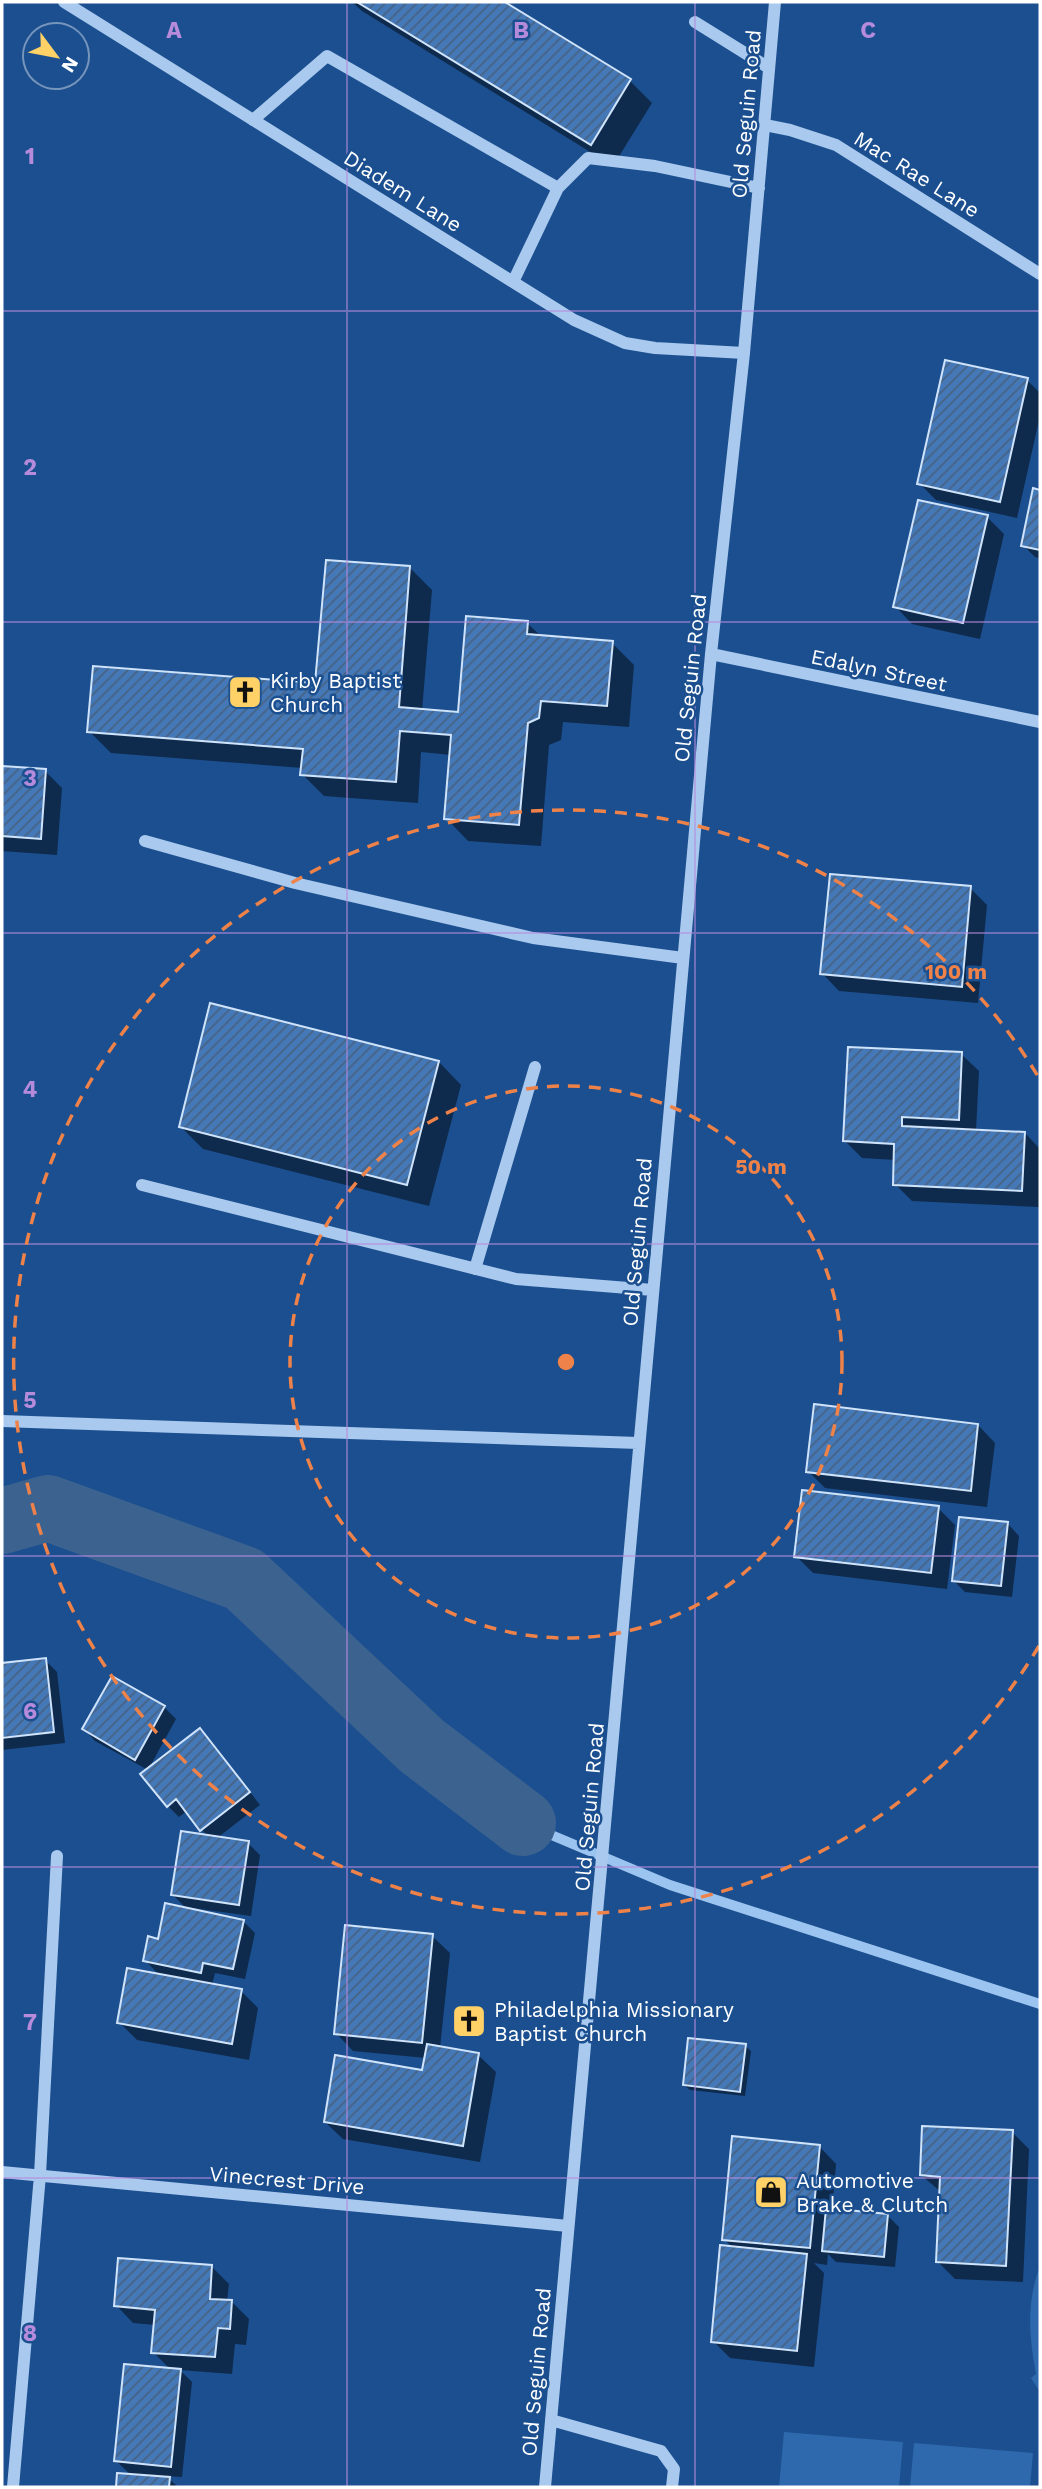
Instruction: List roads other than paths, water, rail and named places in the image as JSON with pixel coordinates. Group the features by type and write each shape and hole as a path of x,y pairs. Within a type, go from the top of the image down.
{"street":[{"name":"Diadem Lane","path":"64,2 574,320 625,342 655,348 744,353"},
{"name":"Old Seguin Road","path":"545,2487 711,654 744,353 775,2"},
{"path":"695,22 769,68"},
{"path":"253,120 327,56 558,188"},
{"name":"Mac Rae Lane","path":"765,125 836,145 1040,274"},
{"path":"513,282 558,188 588,158 654,166 759,188"},
{"name":"Edalyn Street","path":"711,654 1040,722"},
{"path":"145,841 295,883 533,939 683,958"},
{"path":"475,1269 535,1067"},
{"path":"142,1185 516,1279 653,1290"},
{"path":"2,1421 638,1443"},
{"path":"13,2487 40,2175 57,1856"},
{"name":"Vinecrest Drive","path":"2,2172 568,2226"},
{"path":"551,2420 661,2451 674,2469 672,2487"}],"waterway":[{"path":"2,1521 48,1508 244,1579 422,1746 523,1823"},
{"path":"523,1823 670,1885 1040,2004"}],"place":[{"name":"Kirby Baptist Church","path":"245,692"},
{"name":"Philadelphia Missionary Baptist Church","path":"469,2021"},
{"name":"Automotive Brake & Clutch","path":"771,2192"}]}
